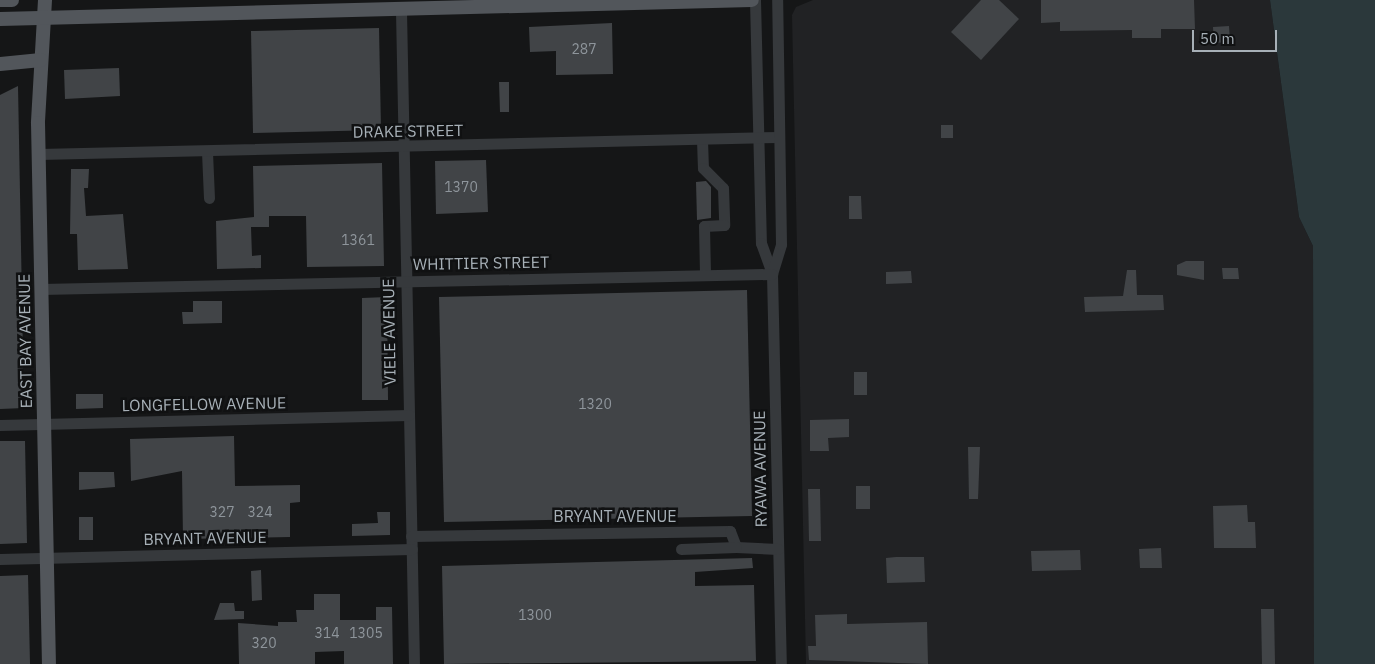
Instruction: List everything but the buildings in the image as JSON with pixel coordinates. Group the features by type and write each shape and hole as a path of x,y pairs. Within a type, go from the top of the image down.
{"main road":[{"path":"0,0 12,0"},
{"name":"EAST BAY AVENUE","path":"45,0 41,60 39,154 49,664"},
{"path":"0,19 401,6 753,0"},
{"path":"0,64 41,60"}],"street":[{"name":"RYAWA AVENUE","path":"753,0 761,243 772,274"},
{"name":"RYAWA AVENUE","path":"777,0 781,244 772,274 781,664"},
{"name":"VIELE AVENUE","path":"401,6 414,664"},
{"name":"DRAKE STREET","path":"39,154 403,148 779,137"},
{"path":"702,140 702,168 723,188 724,225 704,226 706,274"},
{"path":"207,152 209,198"},
{"name":"WHITTIER STREET","path":"41,289 772,274"},
{"name":"LONGFELLOW AVENUE","path":"0,425 409,415"},
{"name":"BRYANT AVENUE","path":"411,536 730,531 736,547"},
{"path":"681,549 736,547 778,549"},
{"name":"BRYANT AVENUE","path":"0,559 412,549"}],"shaded area":[{"path":"813,0 1270,0 1299,217 1313,246 1315,664 806,664 792,15 796,7"},
{"path":"1270,0 1375,0 1375,664 1314,664 1313,246 1299,217"}]}
